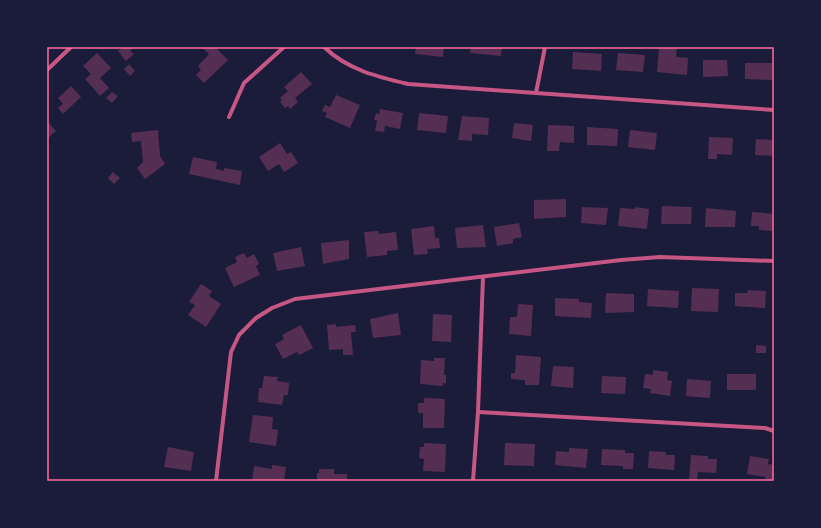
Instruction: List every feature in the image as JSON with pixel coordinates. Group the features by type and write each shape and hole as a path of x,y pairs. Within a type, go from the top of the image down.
{"street":[{"path":"47,70 71,47"},
{"path":"229,117 244,83 284,47"},
{"path":"324,47 352,67 369,75 408,84 774,110"},
{"path":"536,93 545,47"},
{"path":"216,481 230,356 239,335 256,318 272,308 295,299 660,257 774,261"},
{"path":"473,481 478,412 483,277"},
{"path":"478,412 766,428 774,431"}],"building":[{"path":"123,47 134,47 130,51 134,54 126,61 118,51"},
{"path":"202,47 215,47 228,60 204,83 196,75 201,70 198,66 209,54"},
{"path":"416,47 444,47 443,57 415,54"},
{"path":"471,47 502,47 501,56 470,53"},
{"path":"659,47 677,48 676,57 688,58 687,75 657,72"},
{"path":"573,52 602,54 601,71 572,69"},
{"path":"97,53 111,68 100,78 109,88 100,96 85,79 91,74 83,66"},
{"path":"618,53 645,55 643,72 616,70"},
{"path":"703,60 727,60 728,76 703,77"},
{"path":"745,63 772,63 772,80 745,79"},
{"path":"129,64 135,71 130,76 124,69"},
{"path":"301,72 312,84 295,98 298,102 290,109 288,106 285,108 280,102 282,100 280,98 288,91 284,87"},
{"path":"71,86 81,97 63,114 58,108 63,104 58,98"},
{"path":"112,92 118,96 112,103 106,98"},
{"path":"336,95 360,105 350,128 325,117 327,113 322,111 325,105 330,107"},
{"path":"380,109 403,113 400,129 385,126 384,132 375,131 377,120 374,120 376,113 379,114"},
{"path":"419,113 448,116 446,133 417,130"},
{"path":"462,116 489,118 488,135 472,134 472,141 458,140"},
{"path":"47,121 56,131 47,139"},
{"path":"514,123 533,125 531,141 512,138"},
{"path":"548,125 574,126 574,143 560,142 559,151 547,151"},
{"path":"587,127 618,129 617,146 587,145"},
{"path":"158,130 160,156 165,164 145,179 137,168 143,162 141,141 132,142 131,133"},
{"path":"630,130 657,133 655,150 628,147"},
{"path":"709,137 733,138 732,155 717,154 717,159 708,159"},
{"path":"756,139 774,140 774,156 755,155"},
{"path":"280,143 287,154 291,152 298,163 284,172 279,164 268,171 259,157"},
{"path":"193,157 217,162 216,169 224,171 224,168 242,171 240,185 189,174"},
{"path":"113,172 120,178 114,184 108,178"},
{"path":"566,199 566,217 534,219 534,200"},
{"path":"662,206 692,207 691,224 661,224"},
{"path":"582,207 608,208 606,225 581,223"},
{"path":"635,207 649,209 647,229 618,226 620,208 635,209"},
{"path":"706,208 736,211 735,227 705,227"},
{"path":"752,212 774,214 774,231 759,230 759,226 751,226"},
{"path":"519,223 522,237 513,239 513,243 497,246 494,227"},
{"path":"483,225 486,247 457,248 455,228"},
{"path":"434,226 435,238 439,238 440,248 427,249 428,254 414,255 411,229"},
{"path":"378,231 379,234 396,232 398,250 387,251 387,255 367,257 364,232"},
{"path":"349,240 349,259 323,264 321,243"},
{"path":"301,247 305,266 277,271 273,253"},
{"path":"244,253 247,258 254,254 259,264 256,266 260,275 234,287 225,268 237,262 235,257"},
{"path":"201,284 212,291 209,296 221,304 206,327 188,315 195,305 189,302"},
{"path":"692,288 719,289 718,312 691,311"},
{"path":"648,289 679,291 678,308 647,306"},
{"path":"748,290 766,291 765,308 735,306 735,293 747,293"},
{"path":"606,293 634,294 634,312 605,313"},
{"path":"555,298 579,299 579,302 592,303 591,318 555,316"},
{"path":"518,304 533,305 531,336 509,334 510,317 517,317"},
{"path":"398,313 401,335 373,338 370,319"},
{"path":"433,314 452,315 451,342 432,341"},
{"path":"336,324 336,327 355,325 356,332 351,332 353,355 343,355 343,349 329,350 327,325"},
{"path":"301,325 313,348 299,355 297,352 283,359 275,344 284,339 282,335"},
{"path":"756,345 766,346 766,353 756,353"},
{"path":"516,355 541,357 539,385 525,385 525,380 511,379 511,373 515,373"},
{"path":"434,358 445,358 444,375 446,375 446,383 443,383 443,386 420,384 421,360 434,361"},
{"path":"553,366 574,367 573,388 551,386"},
{"path":"653,370 668,372 667,380 672,381 670,396 650,393 651,389 643,388 645,374 653,375"},
{"path":"727,374 756,374 756,390 727,390"},
{"path":"264,376 278,377 277,381 289,383 288,395 284,395 282,405 258,402 259,388 262,388"},
{"path":"602,376 626,377 625,394 601,393"},
{"path":"687,379 711,381 710,398 686,396"},
{"path":"424,398 445,399 444,428 423,428 423,413 418,413 418,403 424,403"},
{"path":"253,415 273,417 272,429 278,430 276,446 249,442"},
{"path":"424,443 446,444 445,472 423,471 424,459 419,458 420,447 424,447"},
{"path":"505,443 535,444 534,466 504,465"},
{"path":"168,447 194,452 191,471 164,467"},
{"path":"569,448 588,449 586,468 555,465 556,451 569,452"},
{"path":"602,449 625,450 625,453 634,453 633,469 623,469 623,466 601,465"},
{"path":"649,451 666,452 666,455 675,455 674,470 648,468"},
{"path":"691,455 708,456 708,459 717,459 716,473 698,472 697,481 689,481"},
{"path":"750,456 769,459 768,464 774,465 774,480 747,474"},
{"path":"272,465 286,467 284,481 252,481 254,466 272,469"},
{"path":"319,469 334,469 334,474 347,474 347,481 317,481 317,473 319,473"}]}
